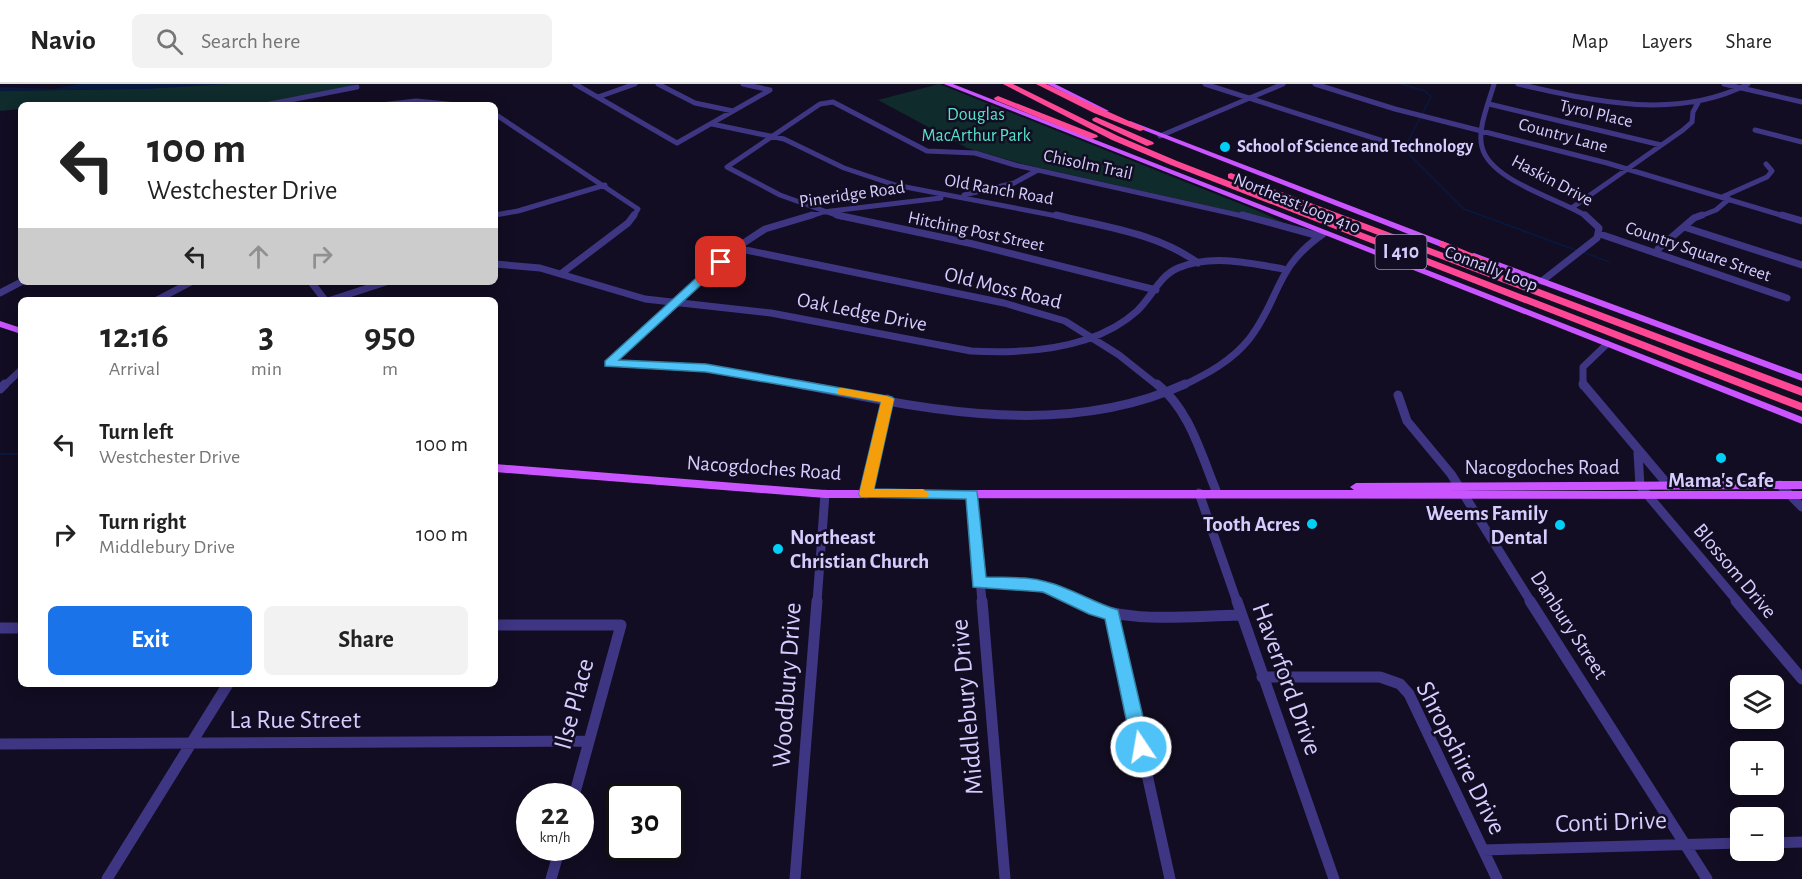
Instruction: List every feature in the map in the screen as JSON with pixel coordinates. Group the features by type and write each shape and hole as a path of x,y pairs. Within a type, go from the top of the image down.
{"highway":[{"name":"Connally Loop","path":"1006,84 1136,147 1281,206 1802,407"},
{"name":"Connally Loop","path":"1025,84 1151,144 1205,166 1802,392"},
{"path":"1040,84 1097,111 1143,129"},
{"path":"998,99 1281,206"},
{"path":"1442,244 1802,384"}],"main road":[{"name":"Northeast Loop 410","path":"947,84 1322,235 1802,421"},
{"path":"968,84 1085,139"},
{"name":"Northeast Loop 410","path":"1050,84 1160,136 1802,378"},
{"path":"0,324 18,330"},
{"name":"Nacogdoches Road","path":"498,468 825,494 1282,493 1311,496 1460,491 1644,490 1796,495"},
{"name":"Nacogdoches Road","path":"1644,490 1669,486 1802,485"}],"street":[{"path":"575,84 677,142 770,90 743,84"},
{"path":"598,97 635,84"},
{"path":"658,84 695,103 733,111"},
{"path":"1205,84 1383,141"},
{"path":"1160,136 1283,84"},
{"name":"Country Lane","path":"1315,84 1426,117 1627,169 1802,221"},
{"name":"Haskin Drive","path":"1494,84 1482,149 1493,165 1520,183 1573,207 1594,220 1600,234 1585,249 1542,281"},
{"path":"1518,84 1616,102 1668,104 1699,102 1727,96 1748,84"},
{"path":"1724,84 1802,102"},
{"path":"280,102 357,87"},
{"path":"407,102 426,102"},
{"name":"Chisolm Trail","path":"775,137 824,102 833,102 845,106 888,133 927,151 975,153 1038,170 1208,206 1322,235"},
{"path":"1573,207 1691,124 1693,112 1699,102"},
{"name":"Tyrol Place","path":"1489,104 1661,145"},
{"path":"498,116 638,209 637,214 562,273"},
{"name":"Old Ranch Road","path":"712,124 775,137 862,175 954,196 1034,210 1145,236 1179,249 1198,263"},
{"path":"1755,130 1802,142"},
{"name":"Hitching Post Street","path":"775,137 727,167 780,195 823,212 896,230 973,244 1156,290"},
{"path":"1658,249 1699,215 1716,210 1726,198 1767,177 1772,171 1766,164"},
{"name":"Pineridge Road","path":"887,399 706,368 609,363 736,248 772,226 823,212 954,196 1001,187 1038,170"},
{"path":"498,214 518,211 605,185"},
{"path":"1684,227 1802,265"},
{"name":"Country Square Street","path":"1600,234 1787,297"},
{"path":"866,494 887,399 963,413 1024,417 1099,411 1168,393 1205,375 1225,362 1244,345 1255,332 1283,269 1294,254 1322,235"},
{"name":"Old Moss Road","path":"736,248 1027,308 1065,321 1168,393 1185,418 1217,493"},
{"path":"1198,263 1233,262 1283,269"},
{"name":"Oak Ledge Drive","path":"498,264 532,266 562,273 628,295 676,303 771,313 984,353 1036,351 1089,336 1125,320 1156,290 1171,271 1198,263"},
{"path":"0,293 18,284"},
{"path":"163,297 185,285"},
{"path":"313,285 323,297"},
{"path":"340,297 377,285"},
{"path":"1607,344 1584,364 1581,381 1591,397 1669,486"},
{"path":"0,389 18,372"},
{"name":"Danbury Street","path":"1398,395 1404,418 1450,471 1460,491 1707,879"},
{"path":"1638,453 1644,490"},
{"path":"1780,486 1796,495 1802,507"},
{"name":"Blossom Drive","path":"1644,490 1802,679"},
{"name":"Haverford Drive","path":"1199,493 1334,879"},
{"name":"Woodbury Drive","path":"795,879 825,494"},
{"name":"Middlebury Drive","path":"973,495 978,583 1005,879"},
{"path":"978,583 1026,583 1046,587 1095,610 1112,615 1240,615"},
{"path":"1112,615 1170,879"},
{"name":"Ilse Place","path":"498,626 621,625 578,783"},
{"path":"0,628 18,628"},
{"name":"Shropshire Drive","path":"1262,677 1380,677 1400,684 1409,694 1497,879"},
{"path":"107,879 226,687"},
{"name":"La Rue Street","path":"0,744 589,741"},
{"path":"1784,843 1802,842"},
{"name":"Conti Drive","path":"1484,850 1730,843"},
{"path":"551,879 556,861"}],"green space":[{"path":"123,84 355,84 342,90 272,102 18,102 18,109 0,111 0,91 113,89"},
{"name":"Douglas MacArthur Park","path":"939,84 1284,223 1023,164 967,148 878,100"}],"water":[{"path":"79,84 229,84 146,89 0,91 0,87 54,89"}],"waterway":[{"path":"1401,84 1425,91 1431,97 1404,149 1464,209 1578,251"},
{"path":"1583,252 1609,262"},
{"path":"0,454 18,454"}],"slow traffic":[{"path":"842,391 887,399 866,494 923,494"}],"place":[{"name":"School of Science and Technology","path":"1225,147"},
{"name":"Mama's Cafe","path":"1721,458"},
{"name":"Tooth Acres","path":"1312,524"},
{"name":"Weems Family Dental","path":"1560,525"},
{"name":"Northeast Christian Church","path":"778,549"}],"route":[{"path":"721,262 609,363 706,368 887,399 866,494 973,495 978,583 1026,583 1046,587 1101,613 1112,615 1141,747"}]}
